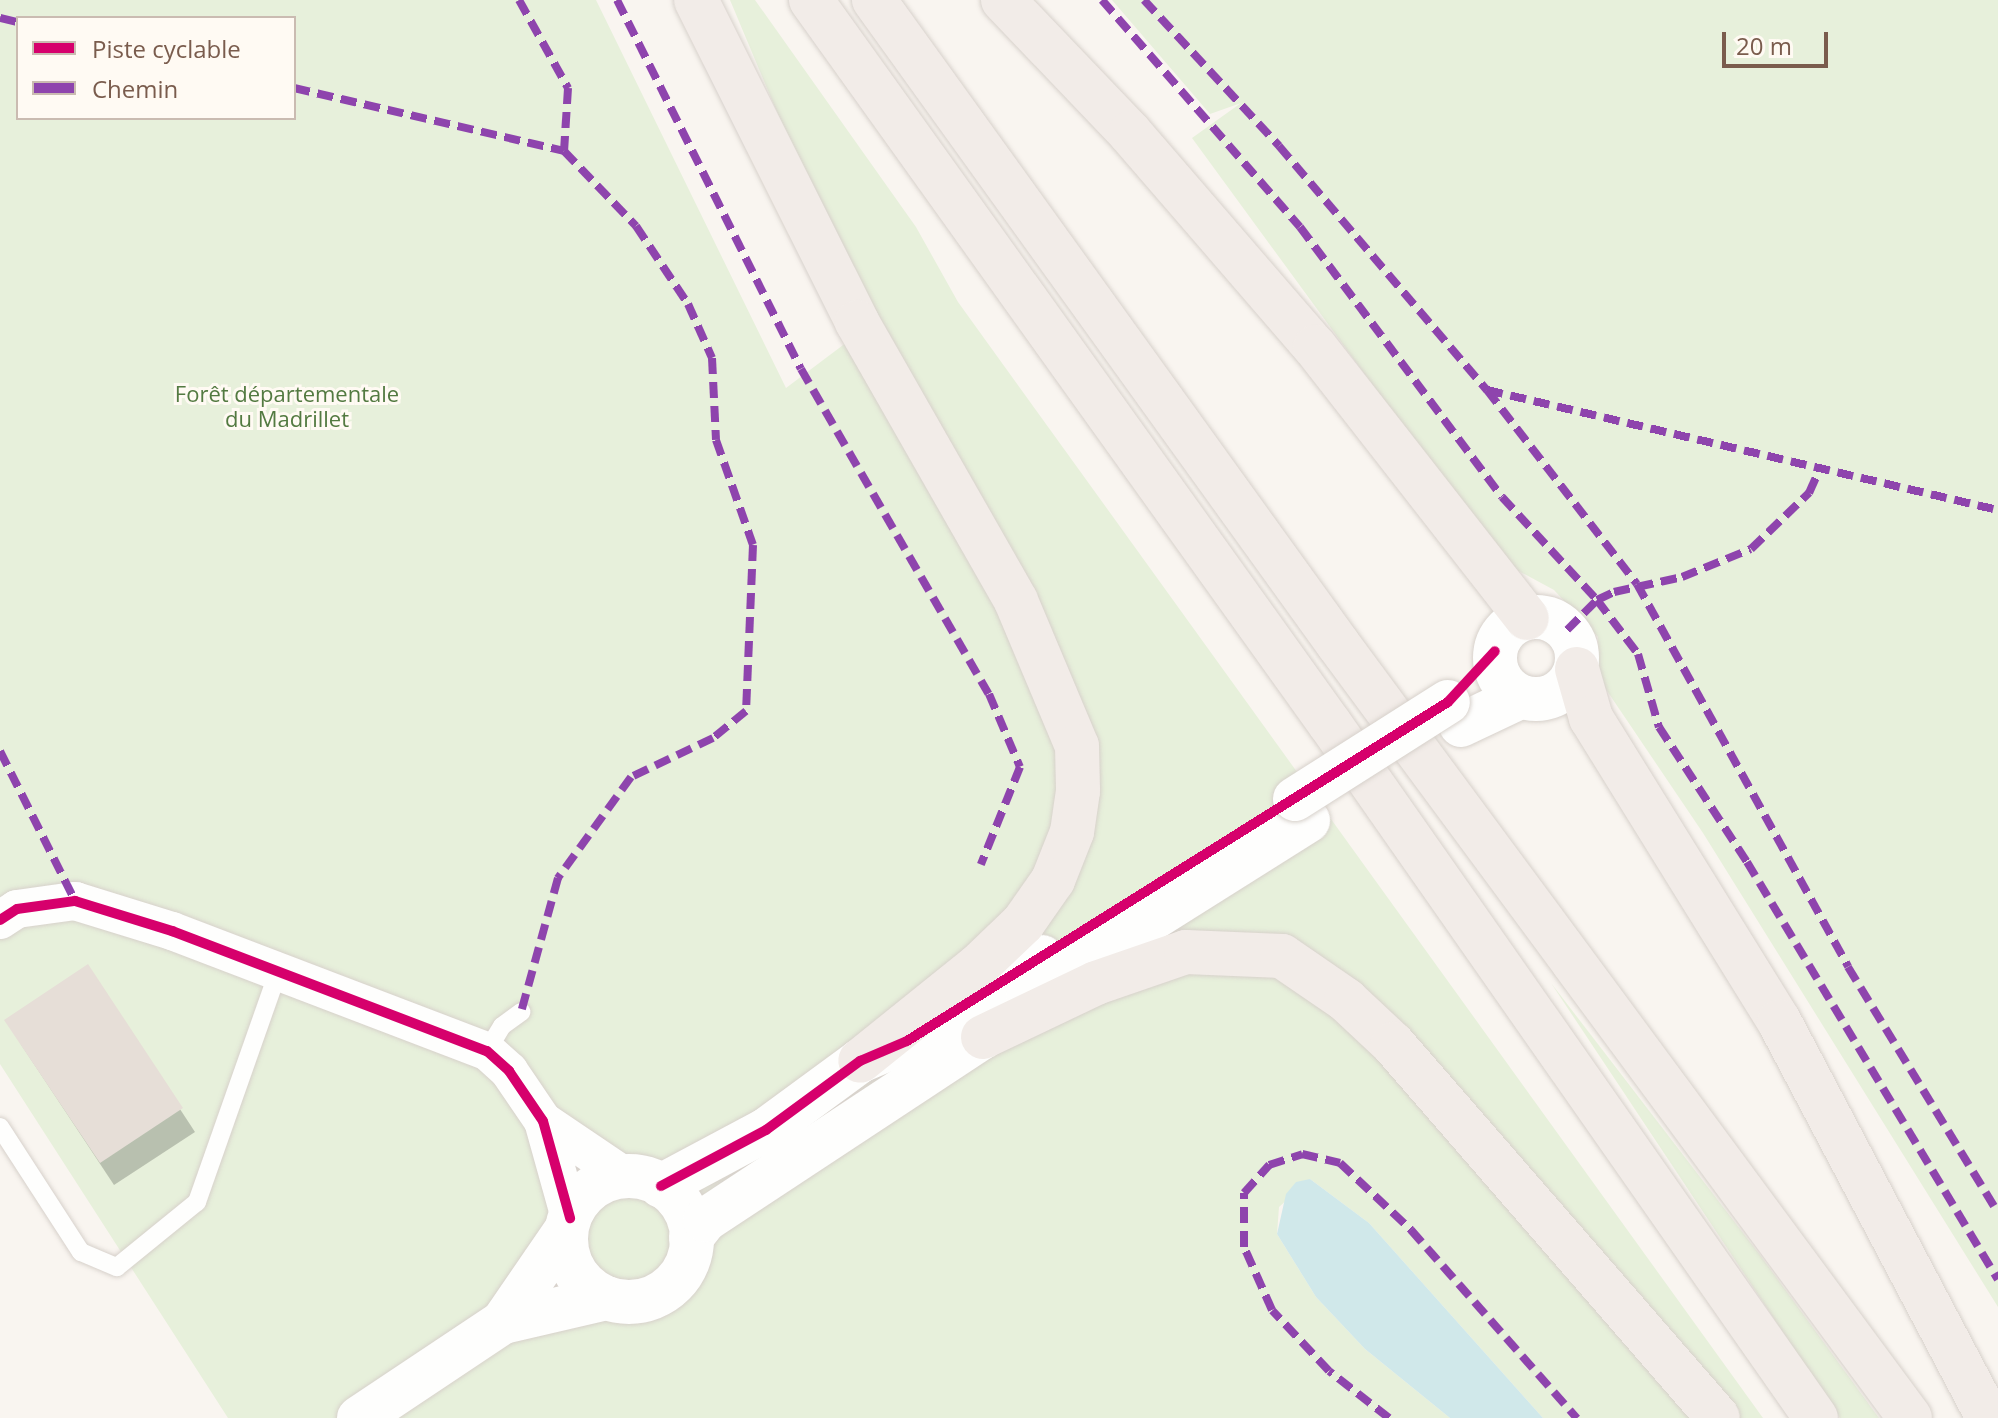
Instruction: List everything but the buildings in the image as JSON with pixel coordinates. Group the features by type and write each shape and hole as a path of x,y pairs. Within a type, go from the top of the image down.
{"highway":[{"path":"696,0 857,322 1016,601 1077,746 1078,791 1072,832 1053,880 1023,923 978,966 860,1061"},
{"path":"811,0 1330,724 1816,1418"},
{"path":"874,0 1338,644 1910,1418"},
{"path":"1003,0 1130,133 1315,347 1527,618"},
{"path":"1577,669 1591,718 1779,1021 1988,1418"},
{"path":"983,1037 1096,983 1186,952 1282,956 1346,1000 1393,1044 1718,1418"}],"street":[{"path":"503,1322 591,1189 644,1182 766,1130 860,1061 907,1041 1301,810 1454,714 1520,697 1548,698 1571,682 1577,669 1578,655 1567,630 1542,617 1527,618 1507,629 1454,714"},
{"path":"1495,651 1500,678 1520,697"},
{"path":"359,1418 503,1322 606,1298 628,1302 660,1294 683,1270 691,1238 705,1220 983,1037 1028,997 1301,810"},
{"path":"0,920 17,909 75,901 278,972 487,1051 509,1071 543,1121 568,1224 574,1271 606,1298"},
{"path":"543,1121 680,1203 691,1238"}],"lane":[{"path":"0,1127 81,1252 117,1267 197,1202 278,972"},
{"path":"487,1051 502,1026 521,1012"}],"green space":[{"name":"Forêt départementale du Madrillet","path":"0,0 596,0 786,388 875,321 809,188 730,0 755,0 916,227 958,302 1763,1418 1543,1418 1369,1223 1310,1179 1279,1207 1277,1234 1316,1297 1365,1349 1450,1418 228,1418 0,1064"},
{"path":"1112,0 1998,0 1998,1307 1703,833 1599,679 1598,637 1554,590 1502,562 1192,138 1241,103 1210,114"},
{"path":"1551,983 1760,1255 1879,1418 1840,1418"}],"water":[{"path":"1310,1179 1369,1223 1543,1418 1450,1418 1365,1349 1316,1297 1277,1234 1286,1194 1296,1182"}],"marked path":[{"path":"519,0 568,88 564,151 636,226 688,304 712,358 716,440 753,545 746,711 713,738 631,777 558,878 521,1012"},
{"path":"617,0 801,369 989,694 1020,767 981,864"},
{"path":"1102,0 1300,227 1502,497 1597,600 1638,654 1659,727 1747,862 1998,1279"},
{"path":"1144,0 1279,146 1487,390 1637,584 1848,967 1998,1213"},
{"path":"0,18 16,22"},
{"path":"296,88 564,151"},
{"path":"1487,390 1998,510"},
{"path":"1567,630 1597,600 1614,592 1682,577 1751,549 1809,493 1820,468"},
{"path":"0,751 75,901"},
{"path":"1389,1418 1329,1371 1272,1310 1244,1247 1244,1193 1269,1165 1302,1154 1340,1163 1411,1230 1577,1418"}],"cycle path":[{"path":"661,1186 766,1130 860,1061 907,1041 1448,702 1495,651"},
{"path":"0,920 17,909 75,901 172,931 487,1051 509,1071 543,1121 570,1218"}]}
